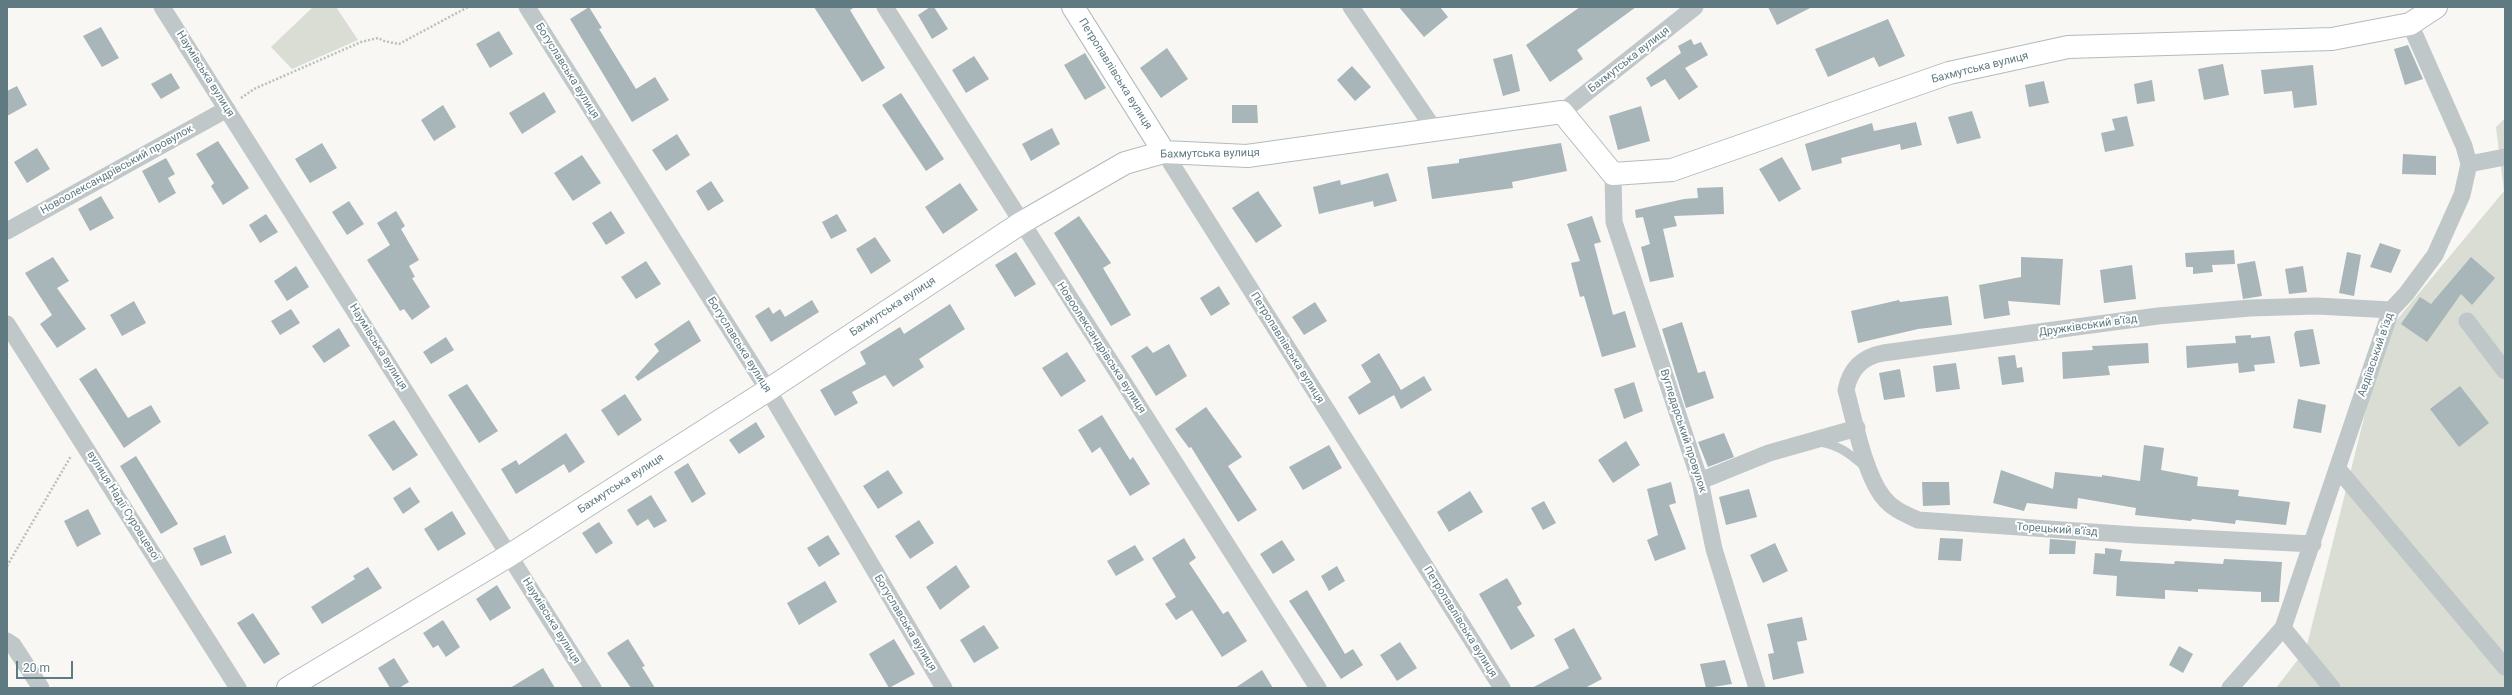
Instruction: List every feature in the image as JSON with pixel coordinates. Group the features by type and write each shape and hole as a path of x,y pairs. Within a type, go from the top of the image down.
{"street":[{"name":"Наумівська вулиця","path":"162,7 593,688"},
{"name":"Богуславська вулиця","path":"527,7 768,390 944,688"},
{"name":"Новоолександрівська вулиця","path":"885,7 1318,688"},
{"name":"Петропавлівська вулиця","path":"1073,7 1502,688"},
{"path":"1351,7 1434,130"},
{"name":"Бахмутська вулиця","path":"288,688 510,555 768,390 1021,223 1125,163 1164,152 1246,156 1562,112 1695,7"},
{"name":"Бахмутська вулиця","path":"1612,174 1672,170 1949,74 2068,47 2332,39 2410,24 2436,7"},
{"name":"Авдіївський в'їзд","path":"2230,688 2283,628 2313,544 2391,310 2406,294 2435,255 2462,195 2469,164 2464,146 2410,24"},
{"name":"Новоолександрівський провулок","path":"7,231 226,108"},
{"path":"1562,112 1612,174"},
{"path":"2469,164 2505,157"},
{"name":"Вугледарський провулок","path":"1612,174 1614,222 1700,481 1714,548 1757,688"},
{"name":"Дружківський в’їзд","path":"1857,428 1846,390 1854,369 1872,355 2158,316 2250,308 2316,306 2391,310"},
{"path":"2467,321 2505,371"},
{"name":"вулиця Надії Суровцевої","path":"7,324 238,688"},
{"path":"1700,481 1769,453 1857,428"},
{"name":"Торецький в’їзд","path":"1857,428 1870,471 1882,497 1898,512 1918,520 2135,535 2313,544"},
{"path":"2338,469 2505,667"},
{"path":"2283,628 2332,688"},
{"path":"7,642 13,645 40,688"}],"lane":[{"path":"1811,441 1833,444 1846,450 1870,471"}],"path":[{"path":"226,108 254,89 361,42 378,38 384,41 399,44 468,7"},
{"path":"7,566 80,439"}],"shaded area":[{"path":"313,7 336,7 358,40 292,69 271,47"},
{"path":"2505,118 2505,688 2276,688 2306,649 2385,334 2504,191 2496,127"}],"building":[{"path":"589,7 602,28 599,29 636,89 655,77 669,100 632,122 570,19"},
{"path":"814,7 855,7 850,10 885,68 862,82"},
{"path":"930,7 934,7 948,29 932,39 918,15"},
{"path":"1399,7 1440,7 1448,17 1424,37"},
{"path":"1580,7 1636,7 1577,50 1583,59 1550,82 1526,45"},
{"path":"1768,7 1812,7 1777,25"},
{"path":"1888,19 1905,56 1879,67 1874,57 1828,77 1815,49"},
{"path":"101,27 119,58 102,67 83,36"},
{"path":"499,31 513,54 490,68 476,44"},
{"path":"1691,39 1694,45 1701,42 1708,55 1685,68 1698,87 1679,100 1665,79 1651,87 1646,78 1681,53 1678,46"},
{"path":"2408,45 2423,79 2405,85 2394,49"},
{"path":"1167,48 1188,79 1161,98 1140,68"},
{"path":"1085,53 1106,88 1085,100 1064,65"},
{"path":"1512,54 1520,91 1503,96 1493,59"},
{"path":"974,56 989,79 966,93 952,70"},
{"path":"2223,64 2229,95 2204,100 2198,69"},
{"path":"2313,65 2317,105 2294,108 2292,91 2264,94 2261,70"},
{"path":"1352,66 1371,87 1355,101 1337,80"},
{"path":"171,73 180,88 161,99 151,84"},
{"path":"2152,80 2155,101 2137,104 2134,84"},
{"path":"2044,81 2049,103 2029,107 2025,85"},
{"path":"17,86 27,105 7,116 7,91"},
{"path":"544,92 556,112 522,134 509,113"},
{"path":"901,93 944,159 926,171 882,105"},
{"path":"443,105 456,127 434,141 421,120"},
{"path":"1232,105 1257,105 1258,123 1232,123"},
{"path":"1641,106 1650,141 1618,150 1609,116"},
{"path":"1972,111 1981,138 1957,144 1948,117"},
{"path":"2127,116 2134,146 2105,152 2101,133 2115,130 2112,119"},
{"path":"1916,122 1922,145 1901,150 1900,144 1841,158 1842,163 1812,171 1805,144 1872,123 1874,131"},
{"path":"1052,128 1060,144 1031,161 1022,144"},
{"path":"677,134 690,155 666,171 652,150"},
{"path":"218,141 249,188 223,205 211,186 214,183 196,154"},
{"path":"322,143 337,168 310,183 295,159"},
{"path":"1561,143 1567,171 1512,182 1513,188 1432,199 1427,167 1459,163 1459,159"},
{"path":"37,148 50,169 27,183 14,162"},
{"path":"2403,154 2436,156 2436,175 2402,174"},
{"path":"582,155 601,183 573,201 554,173"},
{"path":"1782,157 1801,189 1779,202 1759,169"},
{"path":"166,158 175,174 168,178 176,193 159,203 142,171"},
{"path":"1388,173 1397,201 1374,207 1373,201 1319,214 1313,187 1340,180 1341,185"},
{"path":"711,181 724,201 708,211 696,191"},
{"path":"960,183 978,210 943,234 925,207"},
{"path":"1723,187 1724,214 1674,216 1677,226 1663,229 1674,277 1650,282 1641,247 1650,244 1643,217 1636,218 1635,210 1684,199 1698,198 1697,188"},
{"path":"1258,191 1282,226 1256,243 1232,208"},
{"path":"101,196 114,218 90,231 78,209"},
{"path":"349,201 364,224 347,235 332,212"},
{"path":"396,211 405,226 401,229 419,260 409,266 415,277 412,278 430,307 412,320 404,309 400,311 367,260 390,245 377,223"},
{"path":"611,211 625,233 606,245 592,223"},
{"path":"266,214 278,232 260,243 249,225"},
{"path":"837,214 847,231 831,239 822,222"},
{"path":"1079,216 1111,263 1103,268 1131,315 1111,326 1054,233"},
{"path":"1592,216 1601,242 1594,244 1613,315 1625,311 1636,347 1602,357 1584,296 1580,297 1571,263 1580,261 1567,224"},
{"path":"875,237 891,261 871,274 856,249"},
{"path":"2380,243 2401,250 2391,273 2370,267"},
{"path":"2234,250 2235,264 2212,265 2213,272 2193,274 2193,267 2186,267 2185,253"},
{"path":"1016,252 1036,284 1015,297 995,265"},
{"path":"2347,252 2361,255 2354,296 2339,293"},
{"path":"53,257 69,281 57,288 86,329 57,348 40,324 52,315 25,273"},
{"path":"2021,257 2063,259 2060,305 2008,301 2010,315 1984,319 1979,285 2021,277"},
{"path":"2471,257 2495,278 2472,305 2461,294 2427,342 2401,324 2420,297 2431,304"},
{"path":"646,261 661,284 636,299 621,277"},
{"path":"2255,261 2262,296 2243,299 2237,264"},
{"path":"2132,265 2136,299 2104,303 2100,270"},
{"path":"296,266 309,287 287,301 274,281"},
{"path":"2303,266 2307,292 2289,294 2285,269"},
{"path":"1219,286 1230,304 1211,316 1200,298"},
{"path":"1948,296 1952,325 1918,329 1858,343 1851,311 1899,300 1900,302"},
{"path":"812,300 819,312 771,342 755,316 769,307 773,314 780,309 785,317"},
{"path":"134,301 146,323 122,336 110,315"},
{"path":"1315,302 1327,321 1304,335 1292,317"},
{"path":"950,304 965,329 919,359 924,367 893,387 885,375 852,392 858,403 835,416 820,390 866,364 860,352 900,327 904,334"},
{"path":"291,309 300,323 280,335 271,321"},
{"path":"689,320 701,341 638,381 635,377 659,351 654,344"},
{"path":"1682,322 1698,373 1705,371 1714,398 1686,408 1662,329"},
{"path":"339,328 350,346 324,363 312,346"},
{"path":"2313,329 2320,364 2300,367 2294,334 2296,331"},
{"path":"2251,335 2251,338 2270,336 2275,363 2254,365 2255,371 2239,373 2238,363 2187,368 2186,346 2236,343 2235,336"},
{"path":"446,337 454,350 431,364 423,352"},
{"path":"2148,343 2149,363 2108,366 2110,375 2063,379 2062,352 2093,350 2092,346"},
{"path":"1169,344 1187,376 1156,396 1131,356 1147,346 1153,353"},
{"path":"1067,352 1086,381 1061,397 1042,368"},
{"path":"1379,353 1401,390 1424,376 1432,390 1401,409 1394,395 1359,415 1348,397 1371,382 1361,365"},
{"path":"2015,355 2017,368 2022,367 2024,382 2002,385 1998,357"},
{"path":"1956,363 1960,389 1936,392 1933,366"},
{"path":"96,368 128,418 151,405 161,422 124,448 79,379"},
{"path":"1900,369 1905,397 1884,400 1879,373"},
{"path":"1634,382 1643,411 1624,419 1614,389"},
{"path":"467,384 498,431 479,443 448,395"},
{"path":"2460,386 2489,423 2459,447 2430,409"},
{"path":"625,394 642,420 618,436 601,410"},
{"path":"2298,399 2326,405 2321,433 2293,428"},
{"path":"1206,407 1242,457 1228,466 1257,510 1238,522 1191,447 1189,448 1175,429"},
{"path":"1102,415 1130,460 1133,457 1150,484 1130,496 1100,447 1092,453 1078,430"},
{"path":"394,420 418,455 393,471 368,435"},
{"path":"756,422 765,437 739,454 729,440"},
{"path":"566,433 585,462 569,473 564,464 516,494 501,469 516,460 519,465"},
{"path":"1724,433 1734,457 1708,467 1698,442"},
{"path":"1626,441 1640,465 1613,483 1598,460"},
{"path":"1329,445 1342,468 1303,490 1289,467"},
{"path":"2144,445 2164,448 2161,470 2198,477 2197,486 2239,490 2238,496 2290,502 2286,525 2236,520 2235,524 2135,515 2136,508 2078,498 2077,509 2027,503 2024,511 1993,503 2001,470 2053,489 2055,472 2102,477 2102,475 2140,481"},
{"path":"136,456 178,524 161,534 120,466"},
{"path":"688,463 706,494 692,503 674,472"},
{"path":"888,470 903,493 878,509 863,486"},
{"path":"1671,482 1676,503 1669,505 1686,549 1655,561 1647,540 1658,535 1647,489"},
{"path":"1922,482 1949,482 1950,505 1923,506"},
{"path":"410,487 420,502 403,514 393,498"},
{"path":"1749,489 1757,517 1726,525 1719,497"},
{"path":"1470,491 1483,512 1449,532 1437,512"},
{"path":"651,495 667,521 654,528 648,519 637,526 627,510"},
{"path":"1544,501 1556,523 1543,530 1531,508"},
{"path":"88,509 101,534 77,547 64,521"},
{"path":"452,511 466,534 438,551 424,529"},
{"path":"919,520 934,543 910,559 895,536"},
{"path":"599,522 613,543 596,554 582,533"},
{"path":"225,535 232,553 201,566 193,548"},
{"path":"828,535 840,554 819,567 807,548"},
{"path":"1184,538 1196,558 1189,563 1223,614 1228,611 1247,641 1222,657 1192,610 1176,620 1165,604 1176,597 1152,558"},
{"path":"1940,538 1963,539 1961,561 1938,560"},
{"path":"2050,539 2076,541 2075,554 2049,554"},
{"path":"1282,540 1295,560 1273,574 1260,554"},
{"path":"1775,543 1788,571 1763,583 1750,555"},
{"path":"1135,545 1144,560 1116,576 1107,561"},
{"path":"2105,548 2122,550 2120,561 2174,564 2175,561 2223,564 2224,559 2282,562 2279,602 2261,602 2261,592 2198,589 2198,592 2165,590 2165,599 2116,596 2117,576 2093,574 2095,553 2105,554"},
{"path":"956,565 970,587 940,610 926,587"},
{"path":"1337,566 1345,581 1329,591 1321,576"},
{"path":"368,567 382,588 322,624 311,607 355,579 353,576"},
{"path":"1507,578 1522,604 1517,607 1535,636 1511,650 1479,594"},
{"path":"825,581 837,602 799,625 787,603"},
{"path":"497,585 511,608 490,621 476,599"},
{"path":"1307,590 1345,654 1353,649 1363,665 1341,679 1289,601"},
{"path":"253,613 280,654 264,664 237,623"},
{"path":"1802,617 1807,640 1797,642 1804,673 1773,680 1768,654 1774,653 1767,624"},
{"path":"443,620 460,647 446,657 438,645 433,648 423,633"},
{"path":"984,625 999,648 974,663 960,640"},
{"path":"1574,628 1602,679 1585,688 1532,688 1569,668 1554,639"},
{"path":"628,639 645,666 642,667 655,688 631,688 607,653"},
{"path":"894,639 915,674 889,688 869,654"},
{"path":"1400,642 1417,668 1397,681 1380,655"},
{"path":"2179,646 2193,654 2183,673 2169,665"},
{"path":"394,658 409,682 399,688 390,688 378,668"},
{"path":"1725,660 1732,684 1706,688 1700,664"},
{"path":"543,668 555,688 510,688"},
{"path":"1262,670 1273,688 1235,688"}]}
